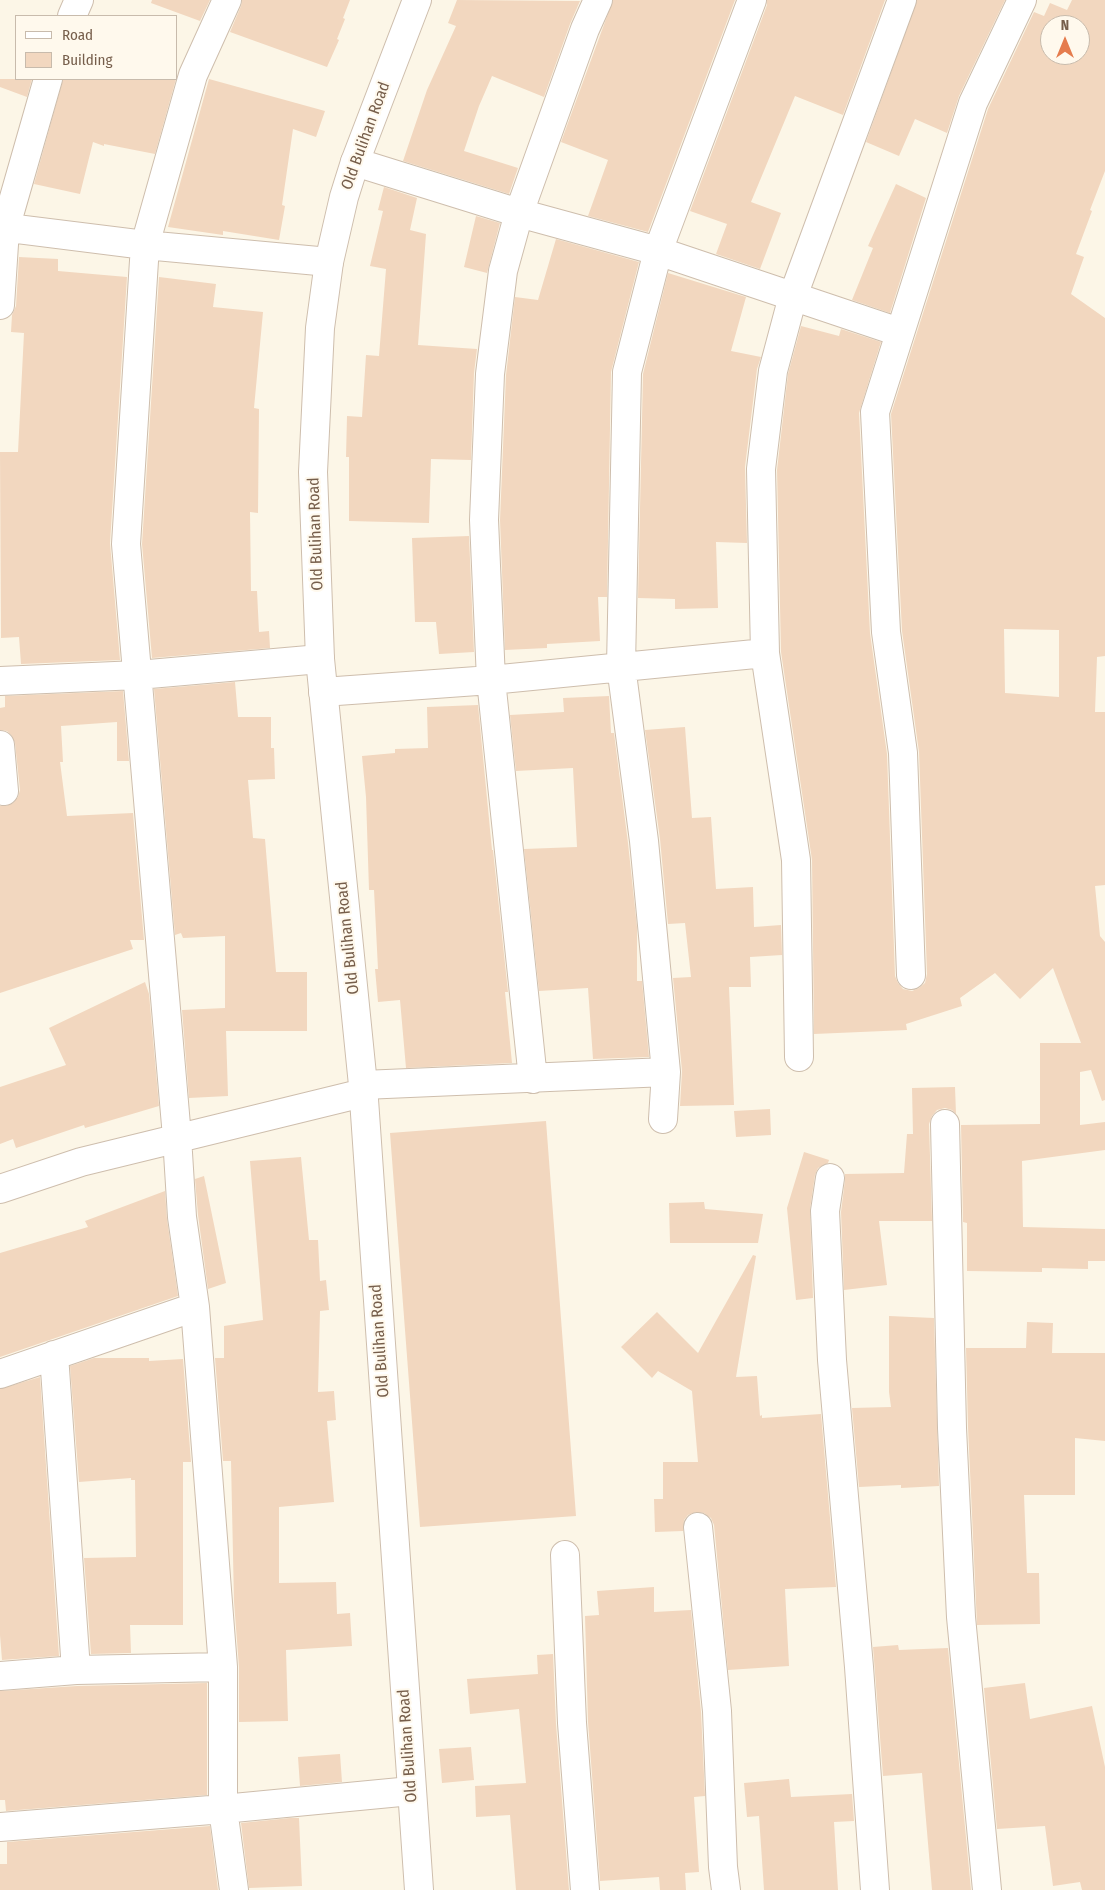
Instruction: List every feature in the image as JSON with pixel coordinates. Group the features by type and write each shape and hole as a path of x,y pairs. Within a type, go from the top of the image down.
{"street":[{"path":"72,15 79,0"},
{"path":"227,0 193,75 145,245 126,544 177,1137 182,1217 195,1307 223,1667 224,1809 234,1890"},
{"name":"Old Bulihan Road","path":"417,0 355,162 344,197 329,262 320,328 313,472 320,659 363,1089 418,1890"},
{"path":"533,1079 491,680 484,520 490,374 503,271 519,212 598,0"},
{"path":"663,1119 666,1072 644,841 621,666 627,372 658,251 752,0"},
{"path":"799,1057 796,860 765,653 761,469 773,371 793,296 902,0"},
{"path":"911,975 903,753 886,632 875,412 973,103 1022,0"},
{"path":"0,305 3,228 48,80"},
{"path":"355,162 519,212 658,251 899,332"},
{"path":"3,228 145,245 329,262"},
{"path":"323,692 491,680 765,653"},
{"path":"0,681 138,675 320,659"},
{"path":"0,745 4,790"},
{"path":"0,1189 81,1162 363,1089 666,1072"},
{"path":"945,1124 952,1428 961,1617 987,1890"},
{"path":"830,1178 825,1212 832,1360 859,1668 875,1890"},
{"path":"0,1374 195,1307"},
{"path":"54,1355 76,1670"},
{"path":"698,1527 717,1711 723,1868 726,1890"},
{"path":"564,1555 572,1723 585,1890"},
{"path":"0,1676 76,1670 223,1667"},
{"path":"0,1827 224,1809 411,1791"}],"building":[{"path":"152,0 210,0 200,21 151,3"},
{"path":"242,0 350,0 337,39 339,40 327,67 230,32"},
{"path":"457,0 580,1 544,97 492,76 479,106 464,151 518,168 509,194 403,161 427,90 456,26 448,23"},
{"path":"613,0 735,0 648,232 588,216 608,160 561,142"},
{"path":"767,0 885,0 843,115 795,96 751,202 781,213 760,269 716,254 727,224 690,211 767,5"},
{"path":"917,0 1005,0 959,96 947,133 915,119 899,156 866,142"},
{"path":"1072,0 1105,0 1105,171 1076,254 1084,257 1071,294 1105,318 1105,656 1097,657 1095,712 1105,712 1105,885 1095,886 1100,936 1105,942 1105,1100 1102,1101 1091,1070 1080,1072 1080,1125 1105,1122 1105,1150 1022,1161 1023,1227 1105,1229 1105,1261 1088,1261 1088,1269 1042,1268 1042,1272 967,1271 967,1223 963,1222 961,1125 1040,1124 1040,1043 1081,1043 1053,968 1020,999 995,973 960,998 962,1006 906,1024 907,1030 814,1034 812,860 781,652 777,470 788,374 801,326 839,336 841,329 881,342 859,413 870,633 887,754 895,976 903,989 912,991 925,983 927,974 919,752 902,631 891,414 988,109 1034,12 1042,15 1040,65 1090,65 1090,15 1044,15 1050,3 1067,10","holes":["1004,629 1059,630 1059,697 1005,693"]},
{"path":"0,79 32,80 27,97 0,87"},
{"path":"209,79 325,111 316,137 293,129 282,205 285,206 279,240 223,231 223,235 168,227"},
{"path":"63,80 176,80 155,154 104,144 104,146 93,142 80,194 34,184"},
{"path":"896,184 926,198 890,313 852,300 873,248 868,246"},
{"path":"384,187 417,198 410,230 426,234 418,345 477,349 474,373 471,460 431,459 429,523 349,521 349,457 346,457 347,416 362,417 366,355 379,356 386,269 370,266 383,211 378,210"},
{"path":"476,216 500,223 487,273 464,267"},
{"path":"556,239 639,262 611,372 607,597 598,597 600,641 547,644 547,648 505,650 500,520 506,375 515,297 538,300"},
{"path":"19,257 58,259 58,271 127,277 110,543 120,660 21,664 19,637 1,638 0,452 18,452 24,333 11,332 12,315 16,306"},
{"path":"668,273 746,297 731,351 761,357 757,369 745,467 747,543 716,542 718,608 675,609 675,599 638,598 643,374"},
{"path":"159,277 216,284 213,307 263,312 254,408 259,409 258,513 250,512 251,591 257,591 259,632 269,631 270,648 152,658 142,544"},
{"path":"469,536 474,652 439,654 436,622 415,622 412,538"},
{"path":"235,682 238,717 271,717 271,748 274,748 275,779 248,780 253,838 265,839 276,972 307,972 307,1031 226,1031 228,1096 189,1098 182,1010 225,1008 225,936 183,938 181,933 175,935 154,689"},
{"path":"123,691 129,761 117,761 117,722 61,726 63,762 60,762 67,816 133,813 144,940 130,940 133,949 0,993 0,806 13,803 18,797 20,790 15,743 7,731 0,730 0,708 5,707 5,696"},
{"path":"609,696 611,733 614,733 637,927 637,981 642,981 649,1057 593,1059 588,988 539,991 524,849 577,847 573,768 516,771 510,715 564,712 563,698"},
{"path":"478,705 508,992 505,992 512,1063 406,1068 400,1000 378,1002 375,969 378,969 374,890 369,890 366,797 362,756 395,753 395,749 428,748 427,707"},
{"path":"685,727 692,818 711,817 716,889 753,887 754,927 781,925 782,955 750,957 751,987 729,987 734,1105 680,1106 682,1071 673,978 691,977 685,923 668,924 660,839 645,730"},
{"path":"145,982 149,994 159,1106 85,1128 84,1125 16,1148 13,1139 0,1144 0,1087 66,1065 49,1028"},
{"path":"955,1087 956,1114 952,1110 945,1108 937,1110 929,1124 932,1221 879,1221 887,1285 844,1290 841,1212 845,1174 904,1173 907,1134 913,1134 912,1088"},
{"path":"770,1109 771,1135 736,1137 734,1111"},
{"path":"546,1121 576,1516 420,1527 390,1133"},
{"path":"804,1152 829,1160 828,1163 818,1168 815,1175 810,1209 813,1298 796,1300 787,1208"},
{"path":"301,1157 309,1240 318,1240 320,1281 326,1280 329,1310 320,1311 318,1392 334,1391 336,1420 327,1421 334,1502 279,1507 279,1583 336,1582 337,1614 350,1613 352,1646 286,1650 288,1721 239,1722 239,1667 234,1602 231,1461 223,1461 215,1358 224,1358 224,1326 263,1320 250,1161"},
{"path":"204,1176 226,1283 208,1289 195,1179"},
{"path":"165,1191 178,1296 0,1357 0,1253 88,1227 85,1221"},
{"path":"704,1202 705,1209 763,1214 758,1243 670,1243 669,1203"},
{"path":"753,1255 756,1256 736,1377 757,1376 760,1416 762,1415 762,1418 821,1414 836,1587 785,1589 789,1666 728,1670 714,1525 711,1518 704,1513 696,1512 688,1515 684,1520 683,1531 655,1532 654,1499 663,1499 663,1462 698,1462 692,1391 658,1371 652,1378 621,1347 657,1312 698,1353"},
{"path":"889,1316 934,1318 939,1486 901,1488 901,1485 859,1487 852,1408 891,1407 889,1392"},
{"path":"1027,1322 1053,1323 1052,1353 1105,1353 1105,1441 1075,1438 1075,1495 1024,1495 1027,1573 1039,1573 1040,1624 977,1625 966,1348 1026,1348"},
{"path":"94,1358 149,1358 149,1361 183,1359 191,1462 183,1462 183,1625 130,1625 131,1653 91,1654 84,1558 136,1557 135,1480 131,1480 131,1478 79,1482 70,1366"},
{"path":"40,1377 59,1656 2,1660 0,1635 0,1389"},
{"path":"654,1587 654,1612 691,1610 701,1712 705,1796 694,1797 699,1872 685,1873 686,1890 660,1890 659,1877 600,1881 588,1722 585,1616 599,1615 597,1591"},
{"path":"898,1645 899,1650 948,1648 971,1890 932,1890 922,1773 883,1776 873,1647"},
{"path":"553,1654 556,1724 569,1890 516,1890 510,1815 476,1817 475,1786 526,1783 519,1709 470,1714 467,1679 538,1674 537,1655"},
{"path":"207,1683 207,1795 6,1811 5,1800 0,1800 0,1691 77,1686"},
{"path":"1025,1683 1030,1719 1092,1706 1105,1767 1105,1890 1082,1890 1080,1882 1053,1886 1045,1826 997,1829 984,1688"},
{"path":"471,1747 474,1780 442,1783 439,1749"},
{"path":"340,1754 342,1782 300,1786 298,1757"},
{"path":"789,1779 791,1797 852,1794 854,1821 834,1822 838,1890 764,1890 759,1816 747,1817 744,1783"},
{"path":"299,1818 302,1886 249,1888 241,1823"},
{"path":"210,1826 218,1890 0,1890 0,1864 7,1864 7,1842"}]}
